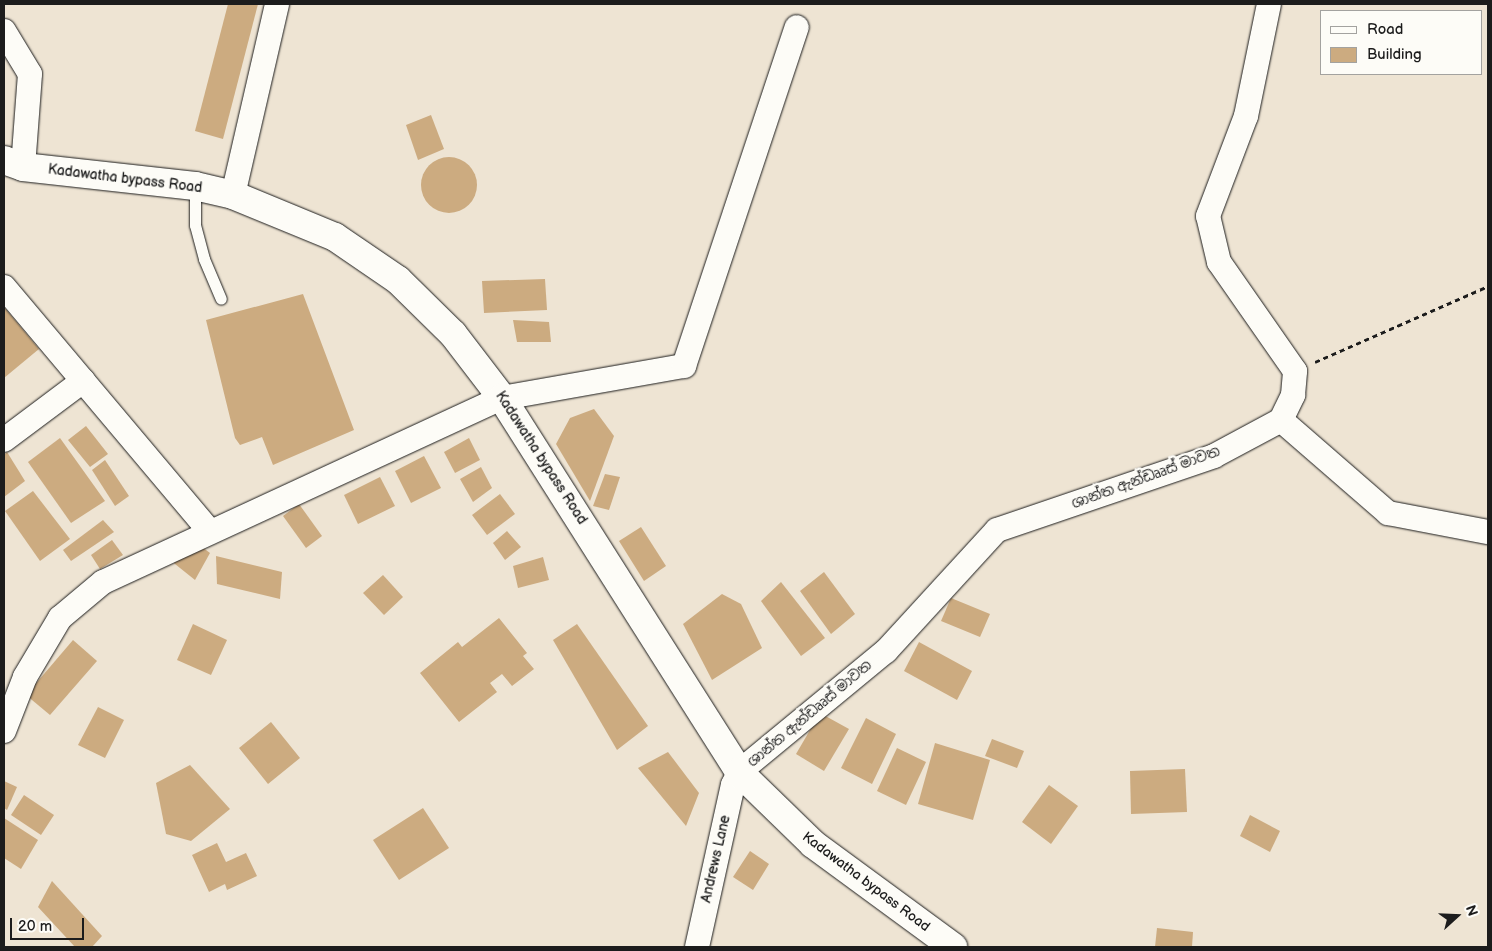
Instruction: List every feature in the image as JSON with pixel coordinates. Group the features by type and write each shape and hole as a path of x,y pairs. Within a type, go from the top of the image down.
{"street":[{"path":"232,195 277,4"},
{"path":"1269,4 1246,116 1208,216 1219,262 1295,371 1293,395 1281,420 1388,513 1488,532"},
{"path":"4,731 25,677 60,618 103,582 502,398 684,366 797,27"},
{"path":"4,31 30,74 13,164"},
{"name":"Kadawatha bypass Road","path":"13,164 196,186 232,195 334,237 398,280 452,334 502,398 739,772 812,844 953,947"},
{"path":"4,287 210,532"},
{"path":"4,440 83,381"},
{"name":"ශාන්ත ඇන්ඩෘෘස් මාවත","path":"739,772 886,651 997,530 1214,456 1281,420"},
{"name":"Andrews Lane","path":"696,947 733,786 739,772"}],"lane":[{"path":"196,186 195,225 204,259 221,299"}],"path":[{"path":"1295,371 1488,286"}],"building":[{"path":"228,4 258,4 223,139 195,131"},
{"path":"431,115 444,149 418,160 406,125"},
{"path":"449,157 460,159 469,165 475,174 477,185 475,196 469,205 460,211 449,213 438,211 429,205 423,196 421,185 423,174 429,165 438,159"},
{"path":"545,279 547,310 484,313 482,281"},
{"path":"303,294 354,430 273,465 262,437 240,445 235,438 206,320"},
{"path":"4,307 39,349 4,378"},
{"path":"513,320 549,322 551,342 517,342"},
{"path":"594,409 614,436 590,501 556,444 570,418"},
{"path":"86,426 108,454 90,467 68,440"},
{"path":"60,438 105,501 71,523 28,462"},
{"path":"469,438 480,460 455,473 444,452"},
{"path":"7,452 25,481 4,497 4,455"},
{"path":"424,456 441,488 411,503 395,471"},
{"path":"105,460 129,496 115,506 92,470"},
{"path":"481,467 492,488 473,502 460,479"},
{"path":"605,474 620,477 609,510 593,506"},
{"path":"380,477 395,506 358,524 344,495"},
{"path":"33,491 70,539 40,561 5,511"},
{"path":"500,494 515,514 487,535 472,515"},
{"path":"299,504 322,536 306,548 283,516"},
{"path":"103,520 114,532 71,561 63,550"},
{"path":"641,527 666,566 644,581 619,541"},
{"path":"507,531 521,547 505,560 493,543"},
{"path":"112,540 123,555 100,569 91,555"},
{"path":"202,547 210,553 195,580 170,560"},
{"path":"216,556 282,572 280,599 217,584"},
{"path":"543,557 549,580 518,588 513,566"},
{"path":"824,572 855,614 831,634 800,591"},
{"path":"383,575 403,597 384,615 363,593"},
{"path":"781,582 825,638 801,656 761,601"},
{"path":"722,594 741,604 762,648 712,680 683,624"},
{"path":"951,598 990,614 980,637 941,621"},
{"path":"499,618 527,653 523,656 534,669 512,686 502,674 490,683 497,692 459,722 420,673 458,642 462,647"},
{"path":"193,624 227,640 211,675 177,660"},
{"path":"577,624 648,726 617,750 553,640"},
{"path":"73,640 97,661 50,715 26,695"},
{"path":"919,642 972,671 957,700 904,671"},
{"path":"98,707 124,720 105,758 78,745"},
{"path":"820,713 849,729 824,771 796,754"},
{"path":"866,718 896,734 872,784 841,768"},
{"path":"271,722 300,758 268,784 239,748"},
{"path":"992,739 1024,751 1017,768 985,756"},
{"path":"935,743 990,760 973,820 918,804"},
{"path":"897,748 926,762 906,805 877,791"},
{"path":"668,752 699,793 686,826 638,768"},
{"path":"190,765 230,809 191,841 166,834 156,783"},
{"path":"1185,769 1187,812 1131,814 1130,771"},
{"path":"4,781 17,787 7,810 4,808"},
{"path":"1049,785 1078,806 1051,844 1022,822"},
{"path":"24,795 54,815 41,835 11,815"},
{"path":"423,808 449,848 399,880 373,840"},
{"path":"1250,815 1280,831 1270,852 1240,836"},
{"path":"4,818 38,840 21,869 4,858"},
{"path":"217,843 226,862 246,853 257,876 227,890 225,884 209,892 192,855"},
{"path":"750,851 769,864 753,890 733,877"},
{"path":"52,881 102,936 92,947 75,947 38,907"},
{"path":"1157,928 1193,932 1192,947 1155,947"}]}
